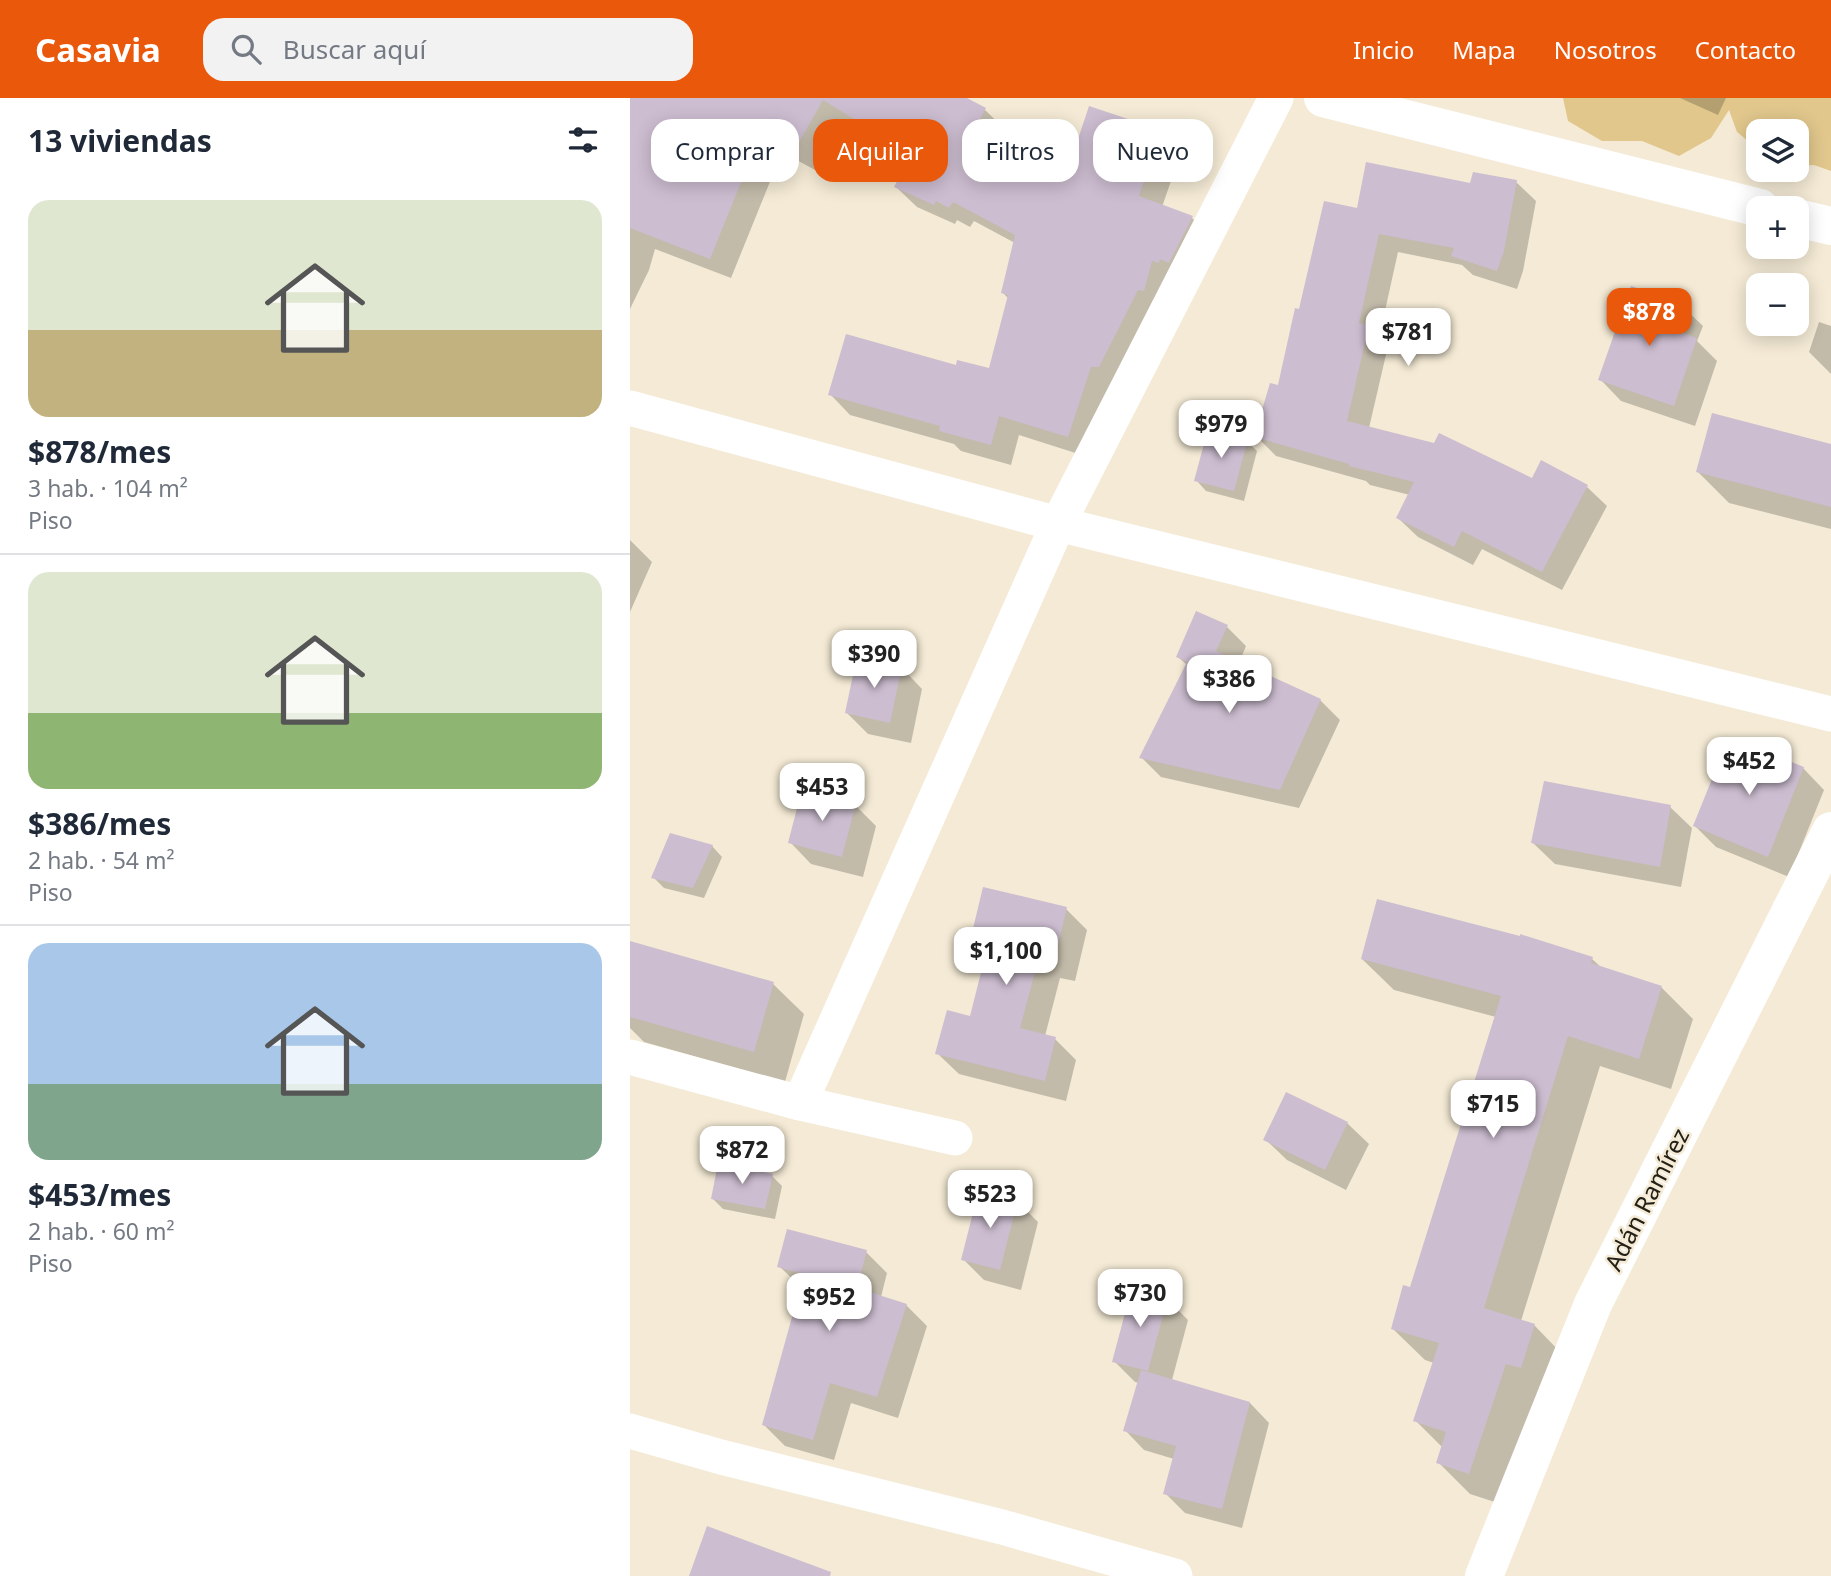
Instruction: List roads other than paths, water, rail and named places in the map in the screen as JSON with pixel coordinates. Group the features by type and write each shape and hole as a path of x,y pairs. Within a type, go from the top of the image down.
{"street":[{"path":"800,1102 1058,524 1276,98"},
{"path":"1323,98 1746,204"},
{"path":"1809,221 1831,226"},
{"path":"630,408 1058,524 1831,714"},
{"name":"Adán Ramírez","path":"1484,1576 1593,1304 1831,831"},
{"path":"630,1057 800,1102 955,1138"},
{"path":"630,1431 721,1457 1002,1527 1175,1576"}]}
